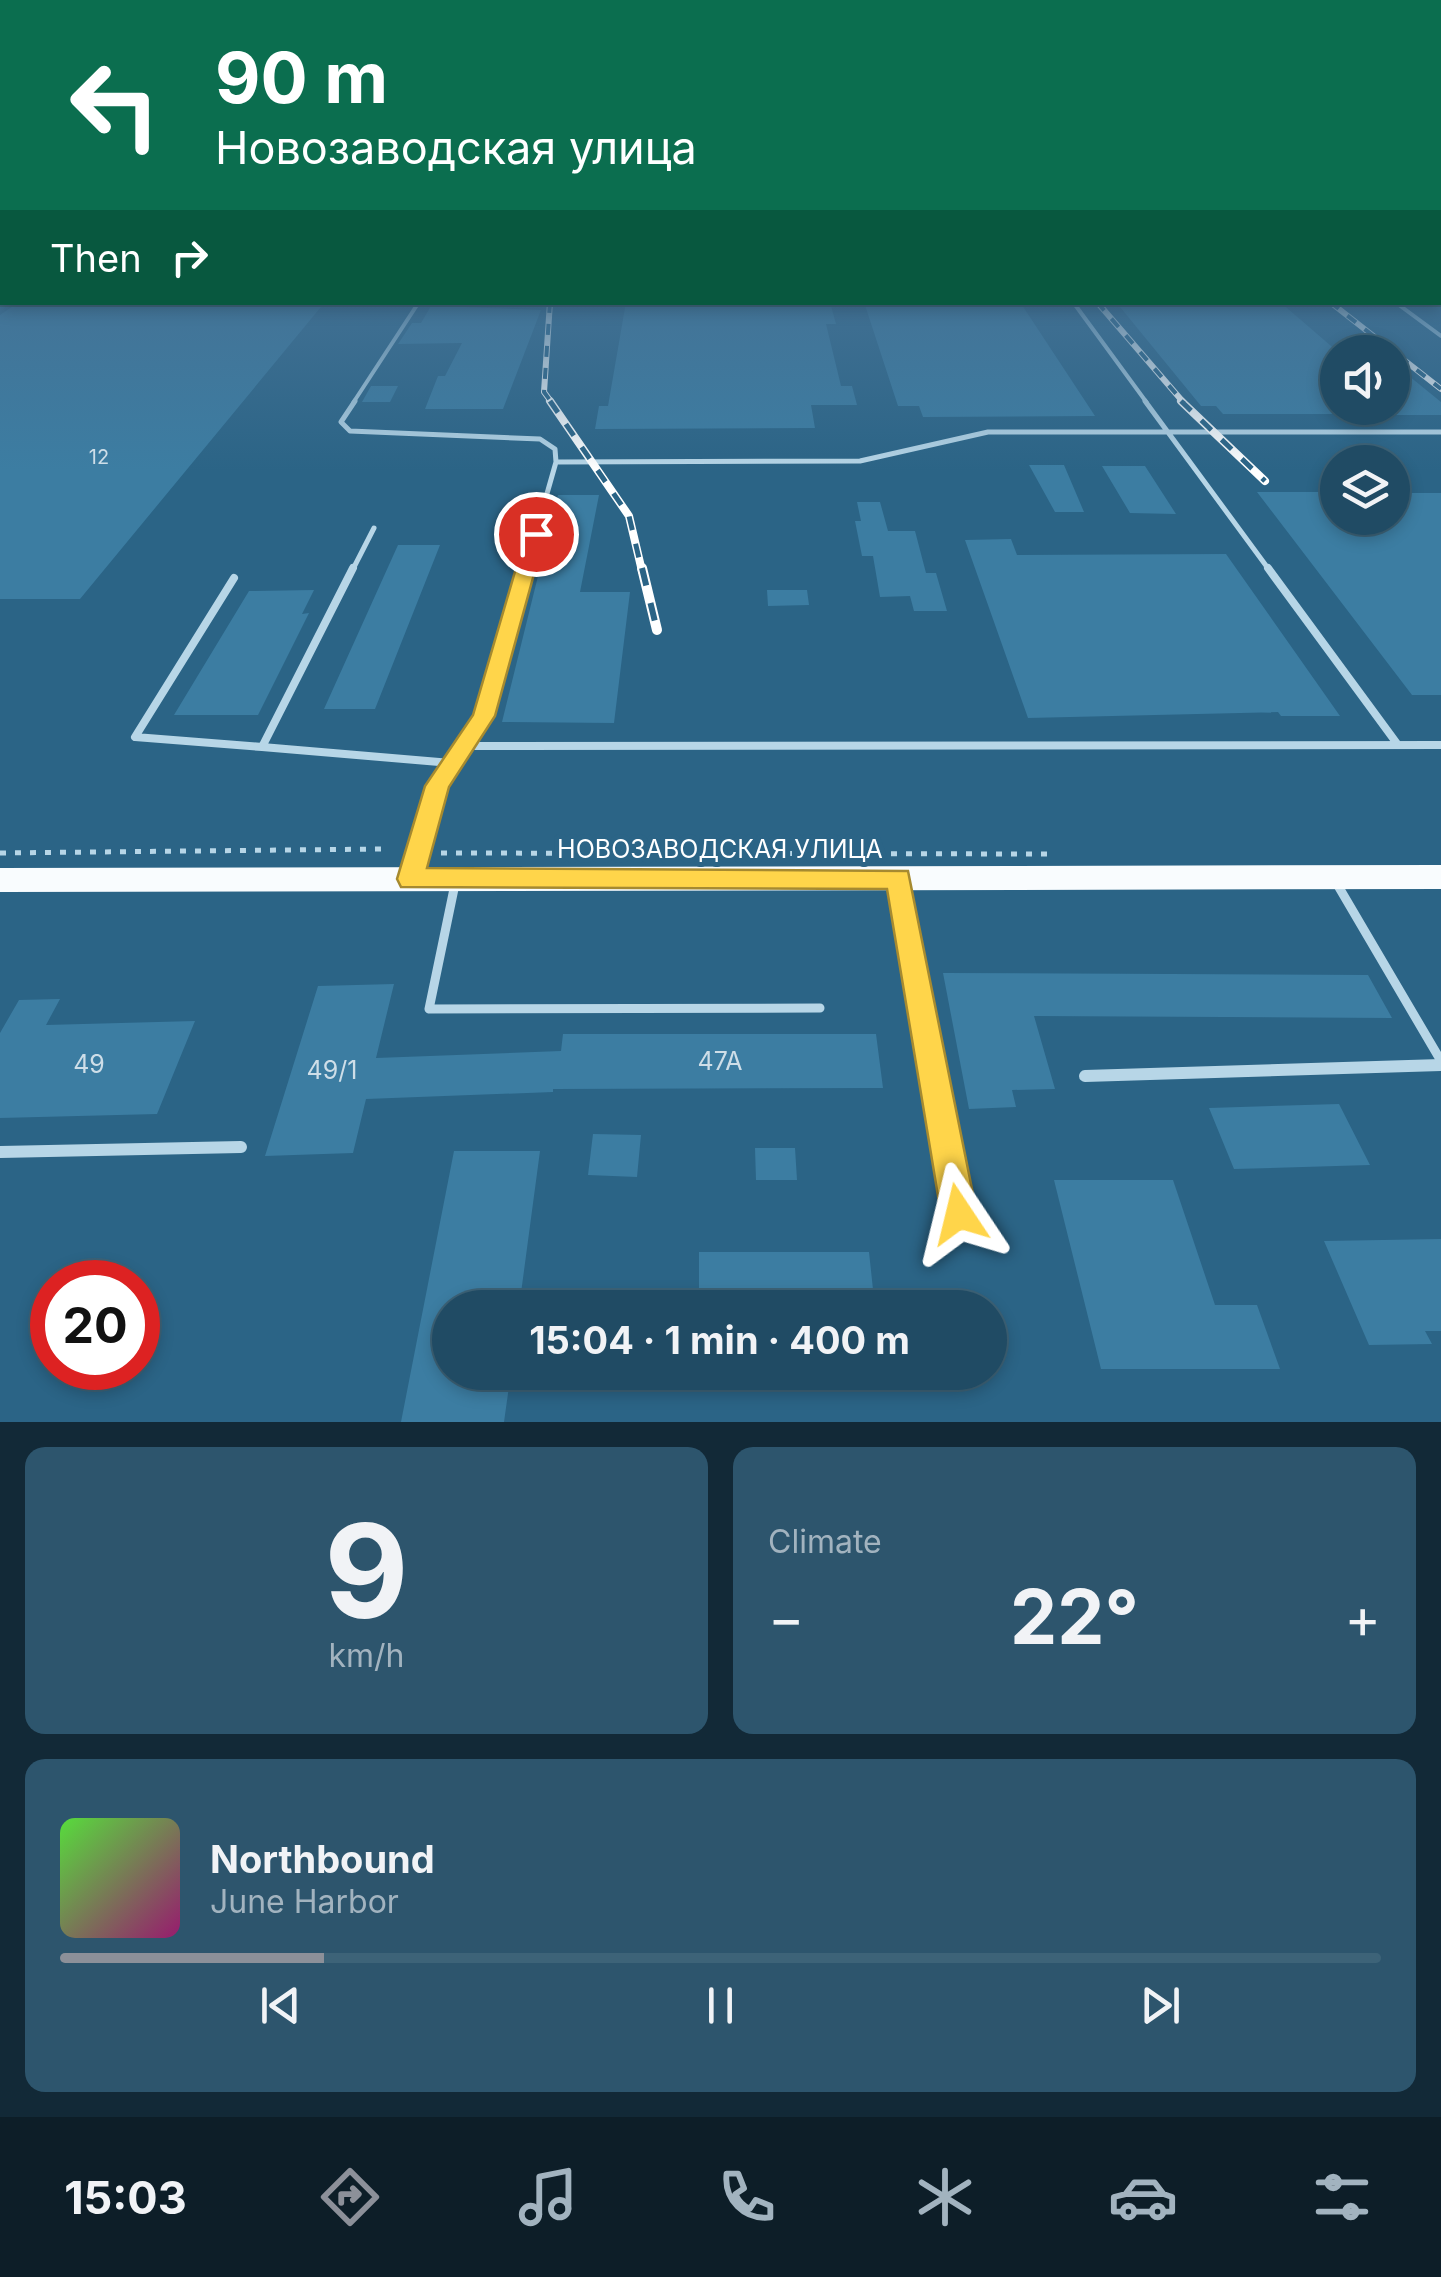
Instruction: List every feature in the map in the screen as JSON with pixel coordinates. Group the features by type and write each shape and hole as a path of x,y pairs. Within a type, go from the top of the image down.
{"main road":[{"name":"НОВОЗАВОДСКАЯ УЛИЦА","path":"0,880 1441,877"}],"lane":[{"path":"395,338 341,422 350,431 540,439 555,449 556,462 484,716 438,786 411,879"},
{"path":"1100,338 1398,745"},
{"path":"556,462 860,461 946,438 988,432 1441,432"},
{"path":"262,748 374,528"},
{"path":"234,578 135,737 451,763"},
{"path":"462,746 1441,745"},
{"path":"1085,1076 1441,1063 1334,877"},
{"path":"899,878 959,1214"},
{"path":"456,879 430,1009 820,1008"},
{"path":"0,1152 240,1147"}],"path":[{"path":"0,853 382,849"},
{"path":"440,853 1067,854"}],"building":[{"path":"0,338 295,338 80,599 0,599"},
{"path":"402,338 530,338 503,409 425,409 438,376 445,376 462,343 398,344"},
{"path":"620,338 829,338 841,386 852,386 857,405 811,405 815,428 595,429 599,406 608,406"},
{"path":"876,338 1044,338 1095,416 923,417 919,406 898,406"},
{"path":"1146,338 1320,338 1320,414 1223,414 1216,406 1201,406"},
{"path":"1410,377 1441,402 1441,415 1410,415"},
{"path":"371,386 398,386 390,402 362,402"},
{"path":"1029,465 1064,465 1084,512 1055,512"},
{"path":"1102,466 1145,466 1176,514 1130,513"},
{"path":"1257,492 1320,492 1320,535 1410,535 1410,493 1441,493 1441,695 1412,695"},
{"path":"558,495 599,495 580,592 630,592 614,723 502,722"},
{"path":"857,502 880,502 888,531 915,531 926,573 936,573 947,611 914,611 910,596 880,597 873,556 862,556 855,521 861,521"},
{"path":"1011,539 1017,555 1226,554 1340,716 1281,716 1278,712 1028,718 965,540"},
{"path":"398,545 440,545 375,709 324,709"},
{"path":"314,590 302,614 309,613 258,715 174,715 249,591"},
{"path":"767,590 807,590 809,605 768,606"},
{"path":"943,973 1368,975 1392,1018 1034,1016 1055,1089 1012,1090 1016,1107 969,1109"},
{"path":"394,984 376,1058 561,1051 563,1034 876,1034 883,1088 553,1089 366,1099 353,1153 265,1156 318,986"},
{"path":"60,999 46,1025 195,1021 157,1114 0,1118 0,1033 19,1000"},
{"path":"1339,1104 1370,1165 1234,1169 1209,1108"},
{"path":"593,1134 641,1135 637,1177 588,1175"},
{"path":"755,1148 795,1148 797,1180 756,1180"},
{"path":"454,1151 540,1151 521,1290 432,1290 432,1390 508,1390 504,1422 401,1422"},
{"path":"1054,1180 1173,1180 1215,1305 1257,1305 1280,1369 1101,1369"},
{"path":"1441,1239 1441,1331 1425,1331 1432,1344 1369,1345 1324,1241"},
{"path":"699,1252 869,1252 873,1290 699,1290"}],"railway":[{"path":"548,338 544,392 552,403"},
{"path":"1128,338 1184,403"},
{"path":"1376,338 1441,389"},
{"path":"550,401 629,516 642,571"},
{"path":"1181,401 1265,481"},
{"path":"642,568 657,630"}],"route":[{"path":"536,534 484,716 438,786 411,879 899,878 959,1214"}]}
